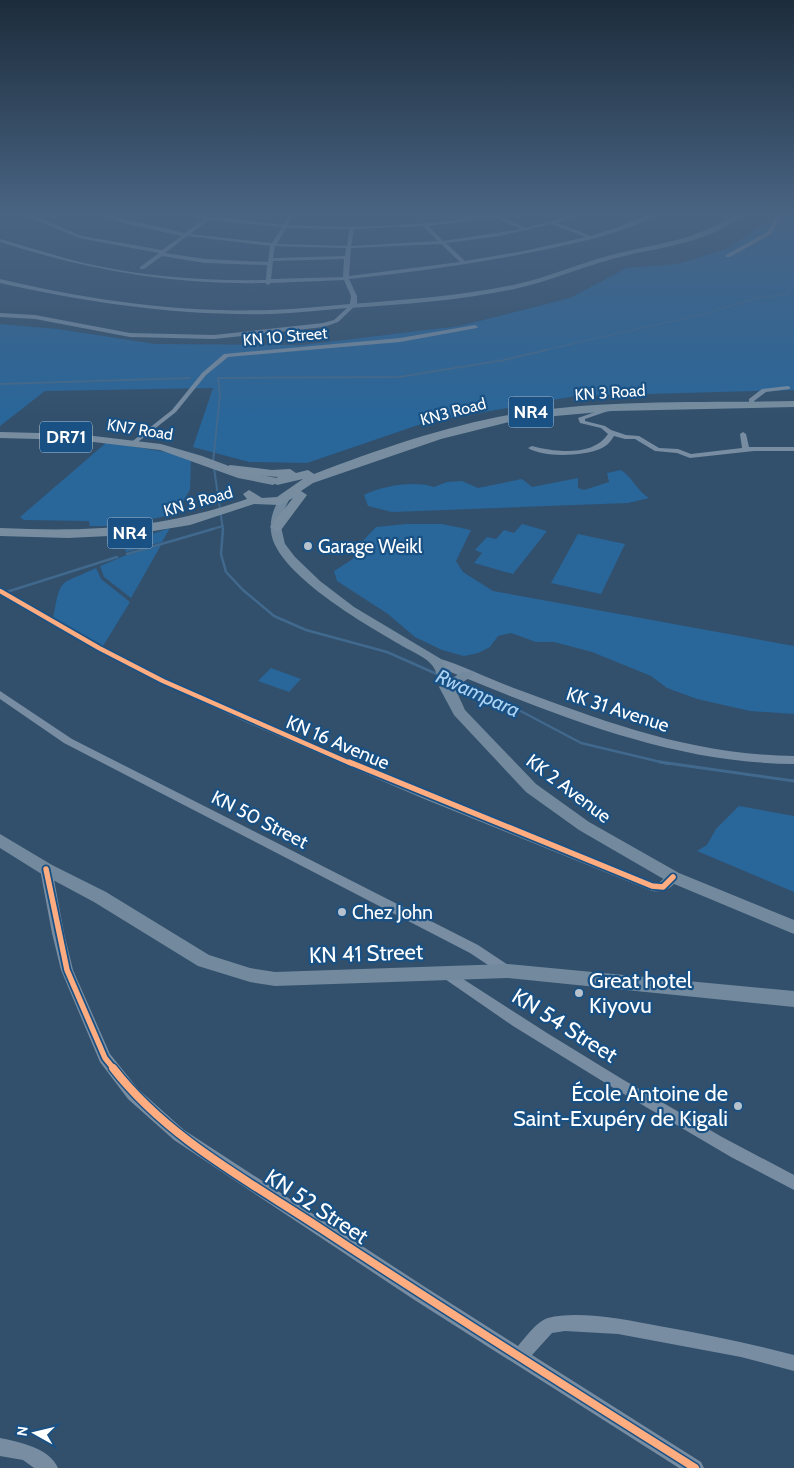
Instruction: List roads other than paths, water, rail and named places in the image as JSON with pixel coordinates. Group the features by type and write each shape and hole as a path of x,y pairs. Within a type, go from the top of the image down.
{"highway":[{"name":"NR4","path":"771,397 794,399"},
{"name":"KN 3 Road","path":"288,495 309,480 334,467 489,422 539,414 612,408 752,402 771,397 794,404"},
{"name":"KN3 Road","path":"275,481 295,478 334,467 436,432 506,415 614,404 752,402"},
{"path":"230,469 285,474 334,467"},
{"path":"232,509 262,511 276,521 301,494 334,467"},
{"name":"NR4","path":"275,481 258,483 255,497 288,495"},
{"path":"275,481 288,485 288,495"},
{"name":"KN 3 Road","path":"0,532 71,535 116,534 156,530 232,509 255,497"},
{"name":"KN 3 Road","path":"0,526 83,530 120,529 160,524 255,497"}],"main road":[{"path":"350,306 411,301 518,286 529,283"},
{"name":"KN7 Road","path":"0,435 77,437 172,450 230,469 242,475 275,481"},
{"path":"242,475 255,497 276,521 284,550 316,583 350,610 437,662"},
{"path":"276,521 288,495"},
{"name":"KK 2 Avenue","path":"437,662 446,687 459,712 470,726 531,788 584,826 673,876 794,927"},
{"path":"446,687 467,675"},
{"name":"KN 41 Street","path":"0,840 46,869 100,897 204,961 250,976 275,979 507,971 794,999"},
{"name":"KN 41 Street","path":"768,997 794,1004"}],"street":[{"path":"11,283 103,303 176,310 268,312 350,306"},
{"path":"249,283 276,283"},
{"path":"0,315 35,318 130,335 214,337 324,325 336,321 355,299 348,283"},
{"name":"KN 10 Street","path":"132,444 174,411 204,374 226,355 400,340 475,327"},
{"path":"214,337 231,345 226,355"},
{"path":"771,397 788,388"},
{"path":"612,408 580,419 626,437 636,437 656,450 678,451 690,456 747,449"},
{"path":"532,448 549,453 589,450 608,440 612,435 611,432"},
{"path":"743,434 747,449"},
{"path":"716,446 747,449 794,449"},
{"name":"KN 16 Avenue","path":"0,591 99,648 163,681 400,784 652,886 663,887 673,876"},
{"name":"KK 31 Avenue","path":"437,662 624,734 657,743 740,759 794,760"},
{"name":"KN 50 Street","path":"0,694 68,740 474,948 507,971"},
{"name":"KN 52 Street","path":"46,869 58,933 71,978 104,1058 132,1094 179,1135 695,1468"},
{"name":"KN 54 Street","path":"446,973 498,1010 585,1064 744,1158 794,1183"},
{"path":"520,1356 548,1326 565,1323 618,1326 741,1349 794,1363"},
{"path":"0,1447 26,1452 49,1468"}],"waterway":[{"path":"541,351 703,314 757,298 788,294 789,288 794,284"},
{"path":"213,462 220,395 218,378 399,377 504,360 546,350"},
{"path":"0,384 190,378"},
{"path":"214,468 222,526"},
{"path":"209,530 222,526"},
{"path":"127,554 213,529"},
{"name":"Rwampara","path":"223,530 221,554 226,572 243,590 274,616 306,630 387,652 439,675"},
{"path":"0,594 117,557"},
{"name":"Rwampara","path":"458,683 513,707 581,743 662,762"},
{"name":"Rwampara","path":"662,762 794,781"},
{"name":"Rwampara","path":"662,762 669,764"}],"place":[{"name":"Garage Weikl","path":"308,546"},
{"name":"Chez John","path":"342,912"},
{"name":"Great hotel Kiyovu","path":"579,993"},
{"name":"École Antoine de Saint-Exupéry de Kigali","path":"738,1106"}]}
